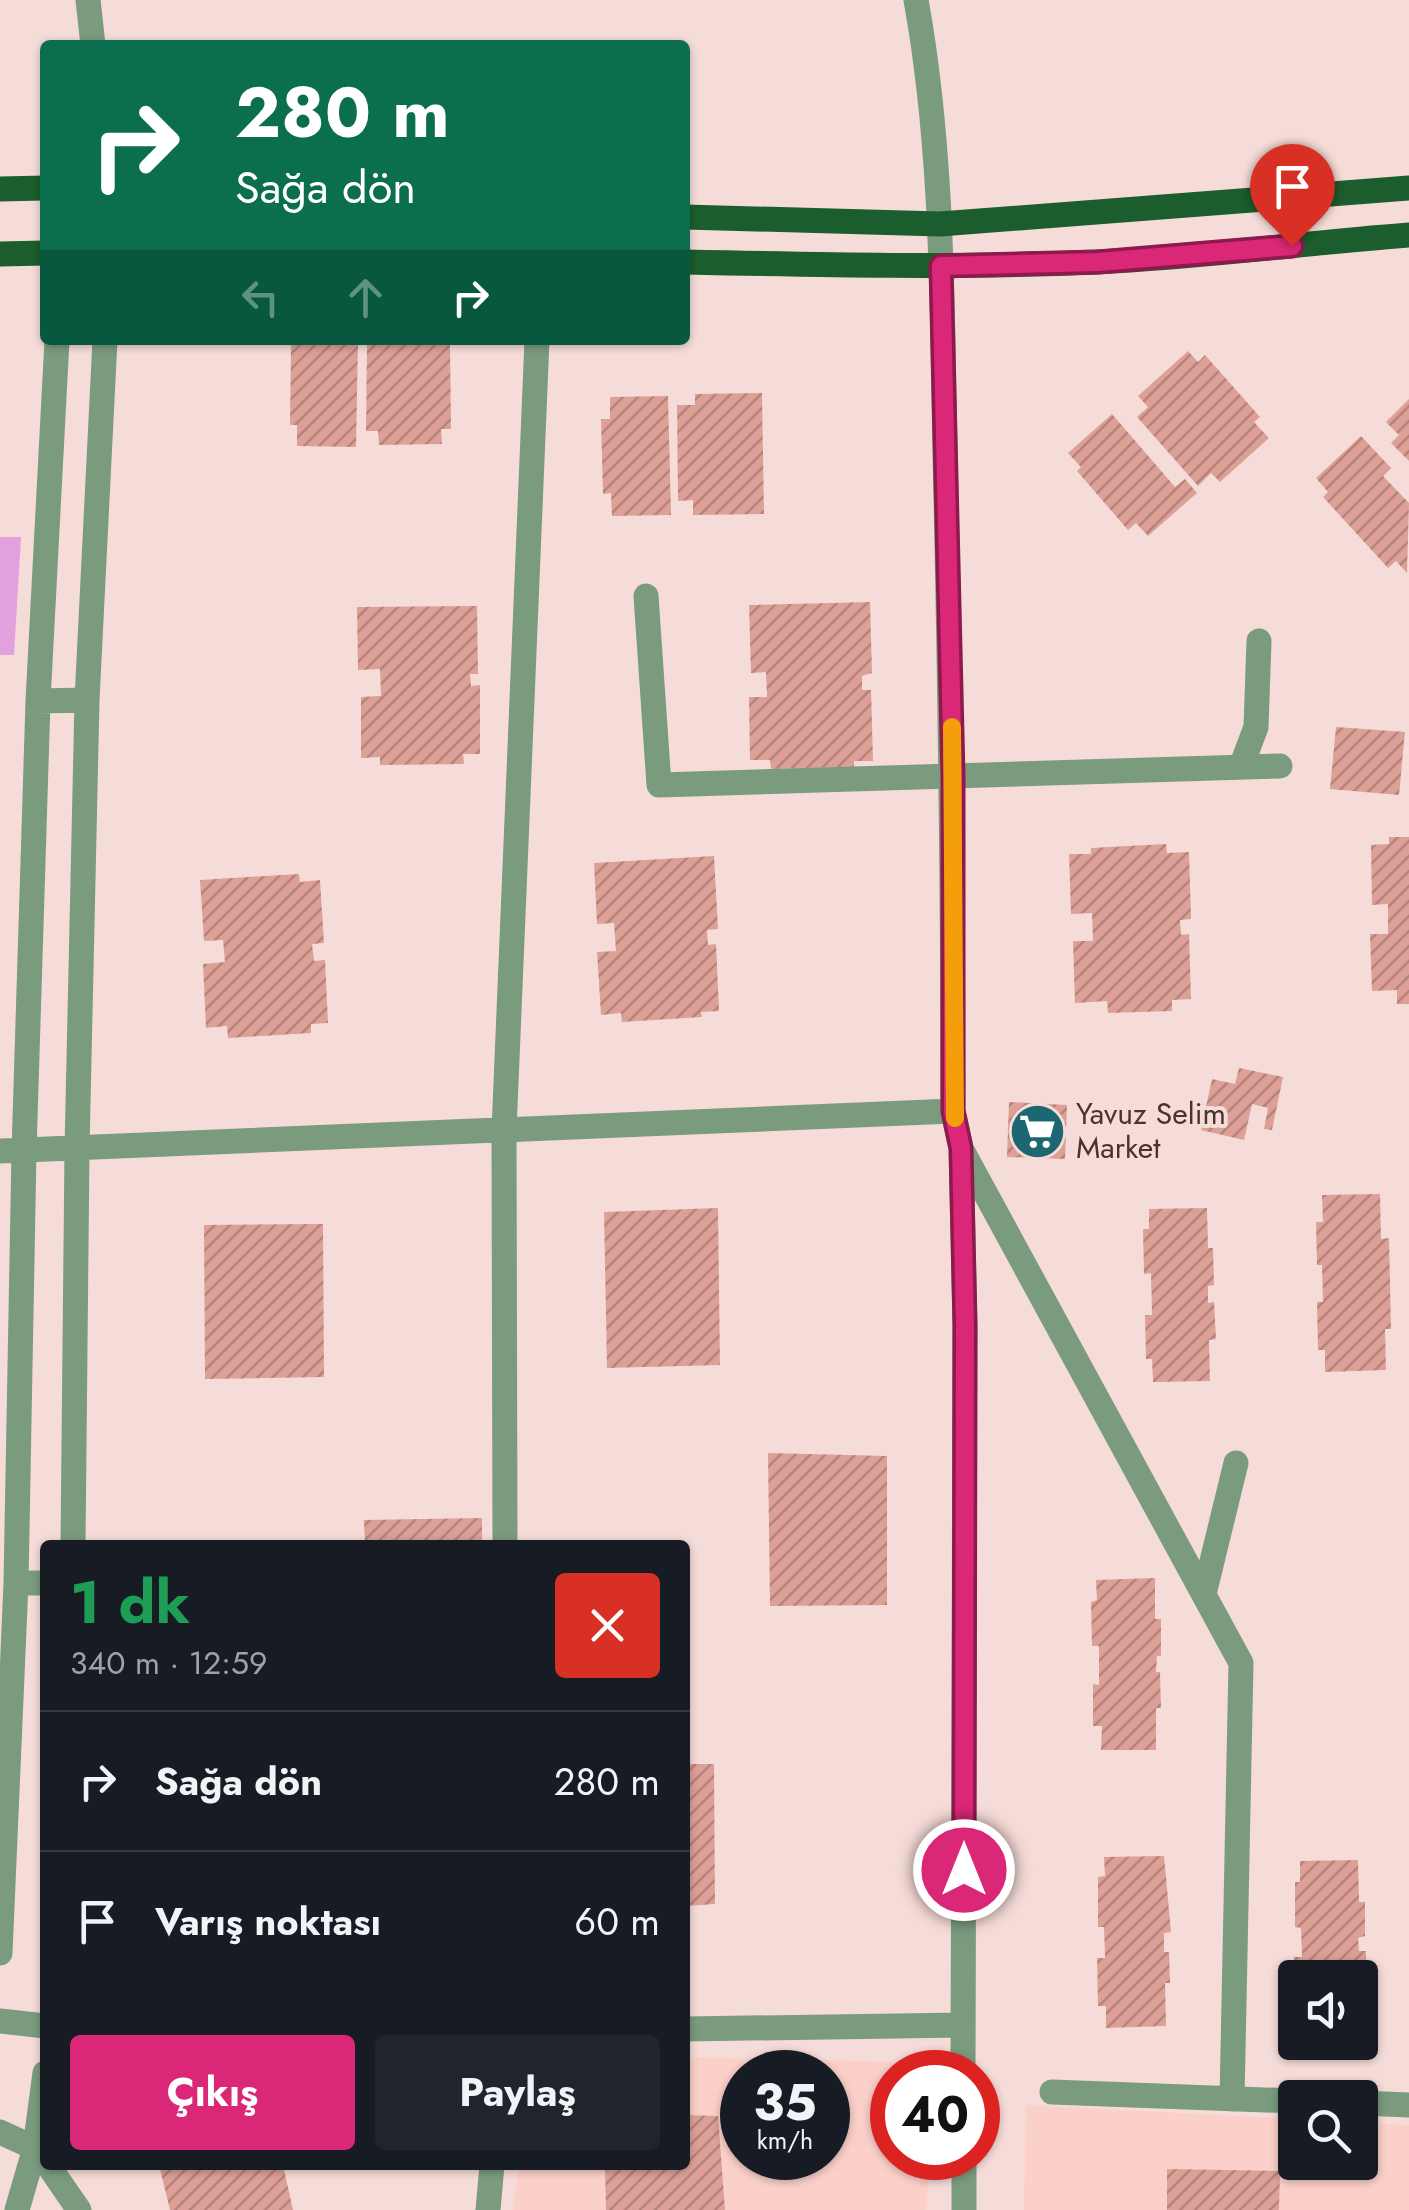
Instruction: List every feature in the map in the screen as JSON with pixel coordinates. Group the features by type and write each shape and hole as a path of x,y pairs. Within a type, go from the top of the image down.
{"main road":[{"path":"0,189 40,188"},
{"path":"690,217 940,224 1409,188"},
{"path":"690,262 941,266 1136,259 1409,234"},
{"path":"0,254 40,253"}],"street":[{"path":"88,0 92,40"},
{"path":"916,0 940,224 953,777 953,1111 961,1148 965,1325 963,2050"},
{"path":"0,1952 16,1582 12,1152 58,345"},
{"path":"73,1540 77,1149 88,700 104,345"},
{"path":"504,1540 504,1131 536,345"},
{"path":"646,596 659,784 1280,766"},
{"path":"1241,768 1256,726 1258,641"},
{"path":"38,701 88,700"},
{"path":"12,1152 953,1111"},
{"path":"961,1148 1241,1664 1232,2099"},
{"path":"1204,1594 1236,1463"},
{"path":"16,1582 40,1583"},
{"path":"0,2021 40,2025"},
{"path":"690,2029 963,2025"},
{"path":"1052,2092 1278,2100"},
{"path":"1378,2104 1409,2105"},
{"path":"0,2132 40,2156"},
{"path":"17,2210 40,2164"},
{"path":"51,2170 79,2210"},
{"path":"488,2210 492,2170"},
{"path":"964,2180 964,2210"}],"shaded area":[{"path":"0,537 21,537 14,655 0,655"},
{"path":"690,2057 720,2058 720,2180 850,2180 850,2061 870,2061 870,2180 929,2180 926,2210 513,2210 518,2170 690,2170"},
{"path":"1026,2105 1278,2118 1278,2180 1378,2180 1378,2124 1409,2125 1409,2210 1024,2210"}],"building":[{"path":"291,345 358,345 356,447 297,446 297,425 290,425"},
{"path":"367,345 450,345 451,429 441,429 442,444 379,445 378,431 366,431"},
{"path":"1188,351 1198,362 1205,355 1260,417 1254,422 1269,438 1220,482 1211,473 1198,486 1137,417 1148,407 1138,396"},
{"path":"762,393 764,514 693,515 693,500 678,501 677,405 695,405 695,394"},
{"path":"668,396 671,515 612,516 611,493 603,494 601,419 610,419 610,397"},
{"path":"1409,399 1409,461 1391,443 1399,435 1386,422"},
{"path":"1112,414 1175,487 1185,479 1197,493 1148,536 1136,523 1128,530 1077,471 1081,467 1068,453"},
{"path":"1361,436 1391,468 1383,476 1409,503 1407,573 1396,561 1388,568 1323,497 1328,492 1316,478"},
{"path":"870,602 872,673 862,676 862,690 871,690 873,761 854,761 854,767 771,769 770,760 750,760 749,697 767,697 766,672 751,673 749,605"},
{"path":"477,606 478,674 470,674 471,686 480,685 480,754 463,754 464,764 380,765 380,757 361,758 361,697 381,696 380,669 358,670 357,607"},
{"path":"1336,727 1405,732 1399,795 1330,789"},
{"path":"1389,837 1409,837 1409,1004 1397,1004 1397,990 1372,991 1370,934 1388,934 1388,904 1372,905 1371,845 1389,844"},
{"path":"1166,844 1167,853 1189,852 1191,919 1180,920 1181,935 1189,934 1191,999 1172,1000 1172,1011 1108,1013 1107,1001 1075,1003 1073,941 1093,941 1092,913 1071,914 1069,854 1091,854 1091,848"},
{"path":"714,856 718,929 707,930 708,945 716,944 719,1011 701,1012 702,1017 622,1022 621,1013 601,1015 597,952 616,951 614,923 597,924 594,863"},
{"path":"299,874 300,882 320,880 324,943 312,944 314,961 325,960 328,1023 311,1024 311,1033 228,1038 227,1026 206,1028 203,964 225,962 223,940 204,941 200,880"},
{"path":"1239,1068 1283,1077 1272,1130 1264,1129 1268,1108 1252,1104 1244,1140 1201,1130 1212,1079 1235,1084"},
{"name":"Yavuz Selim Market","path":"1009,1102 1067,1105 1065,1159 1007,1157"},
{"path":"1380,1194 1381,1239 1389,1238 1391,1329 1385,1329 1386,1370 1325,1372 1325,1350 1318,1350 1317,1302 1323,1302 1316,1222 1323,1222 1322,1195"},
{"path":"718,1208 720,1365 607,1368 604,1212"},
{"path":"1207,1208 1214,1285 1208,1286 1208,1303 1214,1302 1216,1339 1209,1340 1210,1381 1153,1382 1152,1359 1146,1359 1145,1315 1152,1315 1151,1273 1144,1274 1143,1229 1149,1229 1149,1209"},
{"path":"323,1224 324,1377 205,1379 204,1225"},
{"path":"768,1453 887,1456 887,1605 770,1606"},
{"path":"482,1518 482,1540 365,1540 364,1520"},
{"path":"1155,1578 1155,1619 1161,1619 1161,1656 1157,1656 1156,1672 1160,1672 1161,1708 1156,1708 1156,1750 1101,1750 1102,1726 1093,1726 1093,1684 1099,1685 1099,1646 1092,1646 1091,1602 1097,1600 1096,1580"},
{"path":"690,1764 714,1764 715,1904 690,1906"},
{"path":"1164,1856 1171,1932 1164,1933 1170,1983 1165,1983 1166,2026 1106,2028 1106,2006 1098,2006 1097,1958 1105,1958 1104,1927 1098,1927 1098,1877 1105,1876 1104,1857"},
{"path":"1358,1860 1359,1902 1365,1902 1365,1936 1358,1938 1359,1951 1366,1951 1366,1960 1294,1960 1302,1957 1301,1928 1295,1927 1295,1882 1300,1882 1300,1861"},
{"path":"690,2115 718,2116 725,2210 606,2210 605,2170 690,2170"},
{"path":"1167,2169 1278,2171 1279,2210 1167,2210"},
{"path":"160,2170 284,2170 293,2210 170,2210"}],"slow traffic":[{"path":"952,727 955,1118"}],"place":[{"name":"Yavuz Selim Market","path":"1037,1131"}],"route":[{"path":"964,1870 965,1325 961,1148 953,1111 953,777 941,266 1098,262 1292,246"}]}
